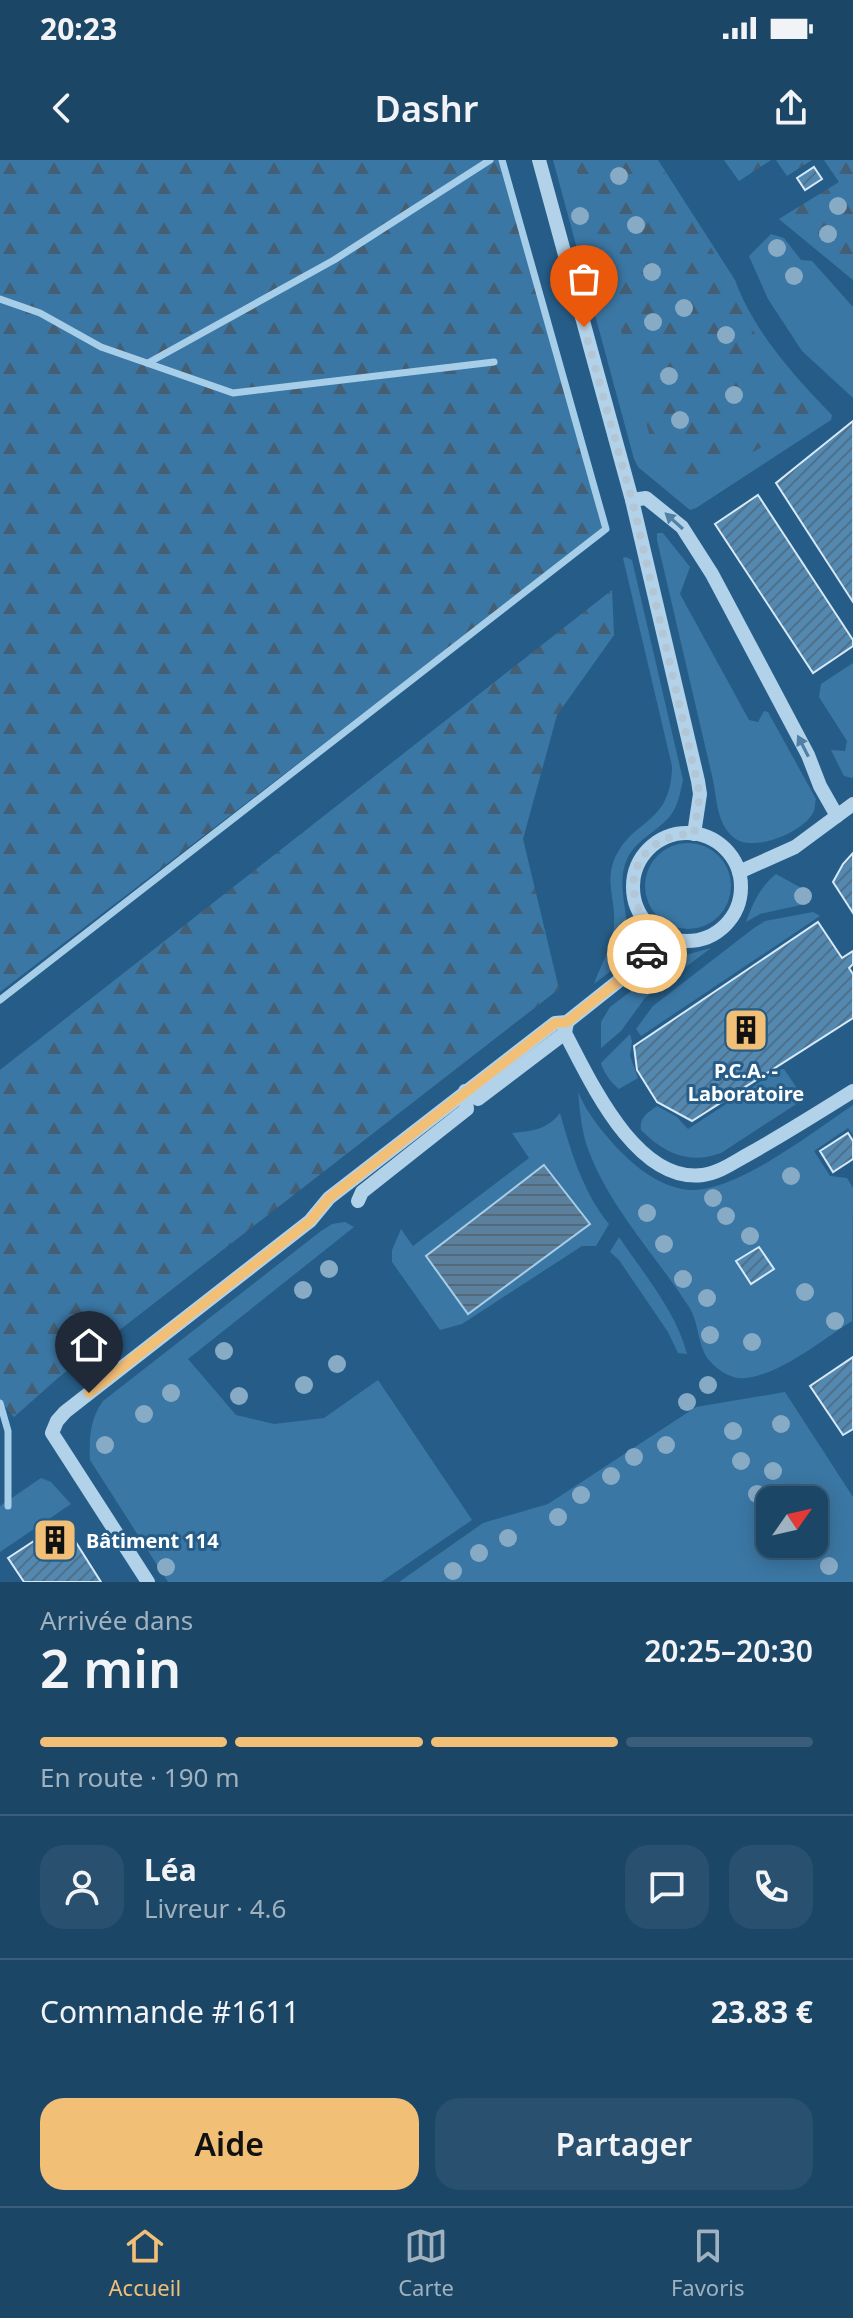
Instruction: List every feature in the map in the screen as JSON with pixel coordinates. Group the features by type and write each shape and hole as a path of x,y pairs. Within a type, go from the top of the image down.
{"street":[{"path":"539,164 632,500 698,781 700,794 694,834"},
{"path":"632,500 646,498 682,527 690,539 712,574 837,816"},
{"path":"739,872 795,847 853,804"},
{"path":"694,834 710,838 734,860 739,872 741,893 736,910 726,924 712,935 696,941 661,935 641,916 635,904 633,890 638,864 655,843 667,837 694,834"},
{"path":"566,1028 640,964 661,935"},
{"path":"148,1582 52,1433 57,1421 310,1221 329,1198 471,1095 555,1023 566,1028 602,1101 636,1147 662,1166 685,1175 703,1175 720,1170 853,1091"},
{"path":"358,1201 362,1192 467,1109 471,1095"}],"green space":[{"path":"0,160 504,160 606,527 0,992"},
{"path":"553,160 658,160 735,280 764,335 832,415 831,420 690,510 638,467"},
{"path":"574,160 657,160 712,249 745,318 778,369 811,403 810,415 805,423 744,457 690,493 659,470"},
{"path":"724,160 771,160 739,181"},
{"path":"776,160 812,160 787,176"},
{"path":"824,160 853,160 853,280 779,219 839,182"},
{"path":"771,234 784,238 801,260 812,261 853,307 853,398 802,351 768,299 749,256"},
{"path":"657,533 663,533 690,567 680,594 749,720 758,722 764,711 768,712 816,799 809,819 777,838 765,842 742,842 733,837 721,818"},
{"path":"623,558 632,560 683,780 674,810 631,851 627,859 622,887 627,929 623,955 614,968 594,984 613,932 610,878 613,863 629,837 665,801 672,766"},
{"path":"612,590 614,635 557,715 523,839 559,989 59,1377 14,1417 0,1401 0,1070"},
{"path":"853,663 852,778 844,776 831,750 845,751 847,741 819,697 821,684"},
{"path":"680,843 696,843 719,855 728,869 731,886 728,903 719,917 696,929 680,929 664,922 652,910 645,894 645,878 652,862 664,850"},
{"path":"776,874 803,889 811,898 805,904 760,914 746,922 758,896"},
{"path":"813,912 820,916 641,1036 636,1029 653,1006 754,928 765,921"},
{"path":"711,948 645,998 621,1031 601,1048 601,1022 610,1007 667,964"},
{"path":"630,1034 630,1056 638,1078 619,1089 608,1078 601,1063"},
{"path":"784,1069 804,1099 721,1153 698,1158 678,1155 641,1130 647,1113 657,1106 677,1117 688,1129"},
{"path":"578,1092 596,1124 628,1159 661,1182 690,1190 709,1188 752,1171 853,1105 853,1135 848,1128 814,1151 830,1176 847,1178 853,1188 852,1321 766,1373 738,1378 714,1365 704,1353 689,1307 620,1209 596,1168 583,1132"},
{"path":"560,1113 585,1185 609,1224 596,1246 582,1246 462,1324 440,1330 392,1262 392,1250 401,1229 413,1246 529,1158 512,1133 544,1126"},
{"path":"345,1222 354,1227 188,1359 236,1415 274,1424 324,1418 378,1380 472,1520 381,1582 168,1582 90,1460 91,1429 95,1415 103,1401 321,1231 332,1224"},
{"path":"619,1237 667,1308 687,1354 678,1353 668,1332 619,1260 610,1252"},
{"path":"785,1392 853,1497 853,1582 399,1582 483,1523 548,1504 696,1407"},
{"path":"41,1478 51,1482 71,1504 0,1552 0,1506"}],"shaded area":[{"path":"544,1165 590,1224 468,1314 426,1256"}],"building":[{"path":"814,167 822,179 805,190 797,178"},
{"path":"853,421 853,602 776,483"},
{"path":"758,495 853,640 853,646 813,673 715,524"},
{"path":"853,853 853,913 833,882"},
{"name":"P.C.A. - Laboratoire","path":"818,922 842,958 853,951 853,964 849,968 853,974 853,1018 692,1121 657,1102 637,1070 634,1046"},
{"path":"848,1133 853,1141 853,1159 833,1172 820,1151"},
{"path":"759,1247 774,1269 751,1284 736,1261"},
{"path":"853,1357 853,1429 843,1435 810,1386"},
{"name":"Bâtiment 114","path":"63,1522 101,1582 24,1582 8,1558"}],"waterway":[{"path":"148,363 334,260 490,160"},
{"path":"0,1000 606,529 502,160"},
{"path":"0,299 40,313 101,347 233,393 494,362"},
{"path":"0,1403 8,1431 8,1506"}],"way so far":[{"path":"584,327 632,500 700,794 694,834 667,837 655,843 638,864 633,890 635,904 650,927 661,935 647,954"}],"place":[{"name":"P.C.A. - Laboratoire","path":"746,1030"},
{"name":"Bâtiment 114","path":"55,1540"}],"route":[{"path":"89,1393 310,1221 329,1198 465,1091 555,1023 567,1022 640,964 647,954"}]}
